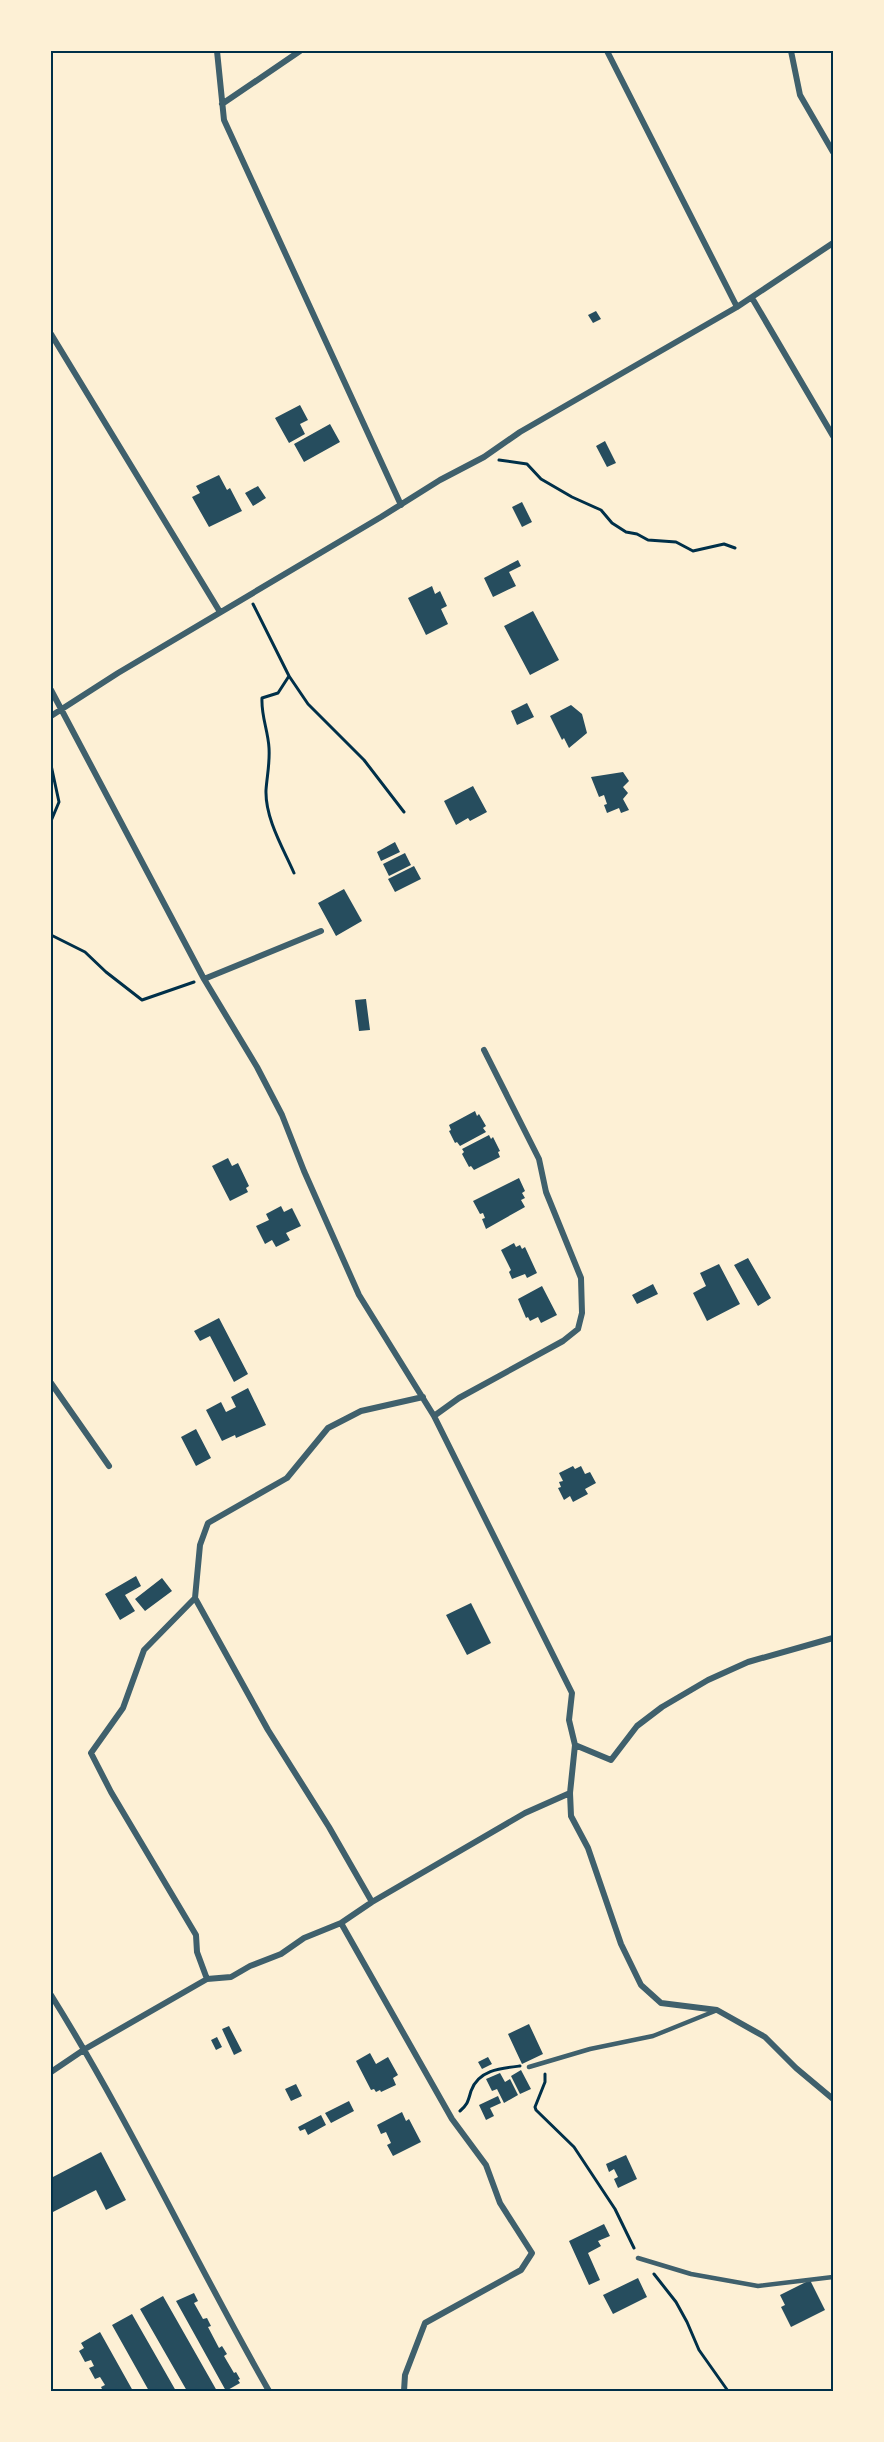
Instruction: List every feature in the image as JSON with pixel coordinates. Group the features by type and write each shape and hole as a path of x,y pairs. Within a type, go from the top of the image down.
{"street":[{"path":"217,51 224,120 401,505"},
{"path":"222,104 300,51"},
{"path":"607,51 738,307"},
{"path":"791,51 800,95 833,152"},
{"path":"51,716 440,480 484,457 530,426 738,307 833,243"},
{"path":"752,298 833,436"},
{"path":"51,334 220,612"},
{"path":"51,690 204,979 257,1067 282,1115 359,1295 434,1416 572,1693 569,1720 575,1745 570,1793 571,1816 588,1848 621,1944 641,1985 661,2003 717,2010 765,2037 796,2068 833,2099"},
{"path":"204,979 321,931"},
{"path":"434,1416 459,1398 563,1341 578,1329 582,1312 581,1278 546,1192 539,1159 484,1050"},
{"path":"51,1383 109,1466"},
{"path":"372,1902 329,1827 268,1730 195,1598 200,1545 208,1523 287,1478 328,1428 361,1411 423,1397"},
{"path":"195,1598 144,1650 123,1708 91,1753 111,1792 196,1935 197,1952 207,1979"},
{"path":"575,1745 611,1760 637,1726 662,1707 708,1680 748,1662 833,1638"},
{"path":"51,2072 85,2049 207,1979 231,1977 250,1966 281,1954 304,1938 341,1923 372,1902 525,1813 570,1793"},
{"path":"341,1923 452,2119 486,2165 500,2203 532,2253 521,2270 425,2323 405,2375 404,2391"},
{"path":"51,1995 85,2049 171,2205 269,2391"}],"lane":[{"path":"529,2067 590,2049 653,2036 717,2010"},
{"path":"638,2258 691,2274 758,2286 833,2277"}],"path":[{"path":"484,457 527,464 542,479 572,497 601,510 612,523 626,532 637,534 648,540 676,542 693,551 724,544 735,548"},
{"path":"249,596 289,675 308,704 364,760 404,812"},
{"path":"289,675 278,693 262,698 261,715 267,731 269,747 267,802 278,837 294,873"},
{"path":"51,765 59,802 51,821"},
{"path":"51,934 86,952 106,972 142,1000 204,979"},
{"path":"452,2119 469,2102 472,2089 489,2070 523,2065 544,2073 546,2077 538,2095 536,2110 574,2147 615,2209 638,2258"},
{"path":"654,2274 676,2302 699,2350 728,2391"}],"building":[{"path":"596,311 601,319 593,323 588,315"},
{"path":"300,405 308,420 300,424 305,434 289,443 275,418"},
{"path":"330,424 340,442 304,462 294,444"},
{"path":"605,441 616,463 607,467 596,446"},
{"path":"219,475 227,490 230,488 242,511 209,527 192,497 200,493 196,486"},
{"path":"258,486 266,498 253,506 245,493"},
{"path":"522,502 532,522 522,527 512,507"},
{"path":"518,560 521,566 509,572 516,586 493,597 484,578"},
{"path":"432,586 435,594 440,591 447,606 441,609 448,624 426,635 408,598"},
{"path":"533,611 559,660 530,675 504,626"},
{"path":"527,703 534,717 517,725 511,711"},
{"path":"571,705 582,714 587,733 569,748 564,738 562,740 550,716"},
{"path":"623,772 629,781 623,787 628,793 623,799 629,810 621,813 619,808 607,813 604,795 599,797 591,777"},
{"path":"473,786 487,812 470,821 468,818 456,825 444,801"},
{"path":"395,842 400,852 381,861 377,852"},
{"path":"405,853 411,865 389,876 383,864"},
{"path":"414,866 421,879 395,892 388,879"},
{"path":"344,889 362,921 336,936 318,903"},
{"path":"366,999 370,1030 359,1031 355,1000"},
{"path":"475,1111 486,1126 483,1128 486,1132 460,1146 457,1142 455,1143 449,1131 451,1130 449,1125"},
{"path":"489,1135 491,1139 493,1137 500,1151 498,1152 500,1157 474,1170 471,1166 469,1167 462,1154 464,1152 462,1149"},
{"path":"228,1158 232,1166 238,1163 249,1186 246,1188 248,1192 230,1201 212,1166"},
{"path":"519,1178 525,1191 522,1193 525,1198 521,1200 525,1207 486,1229 482,1219 485,1218 483,1213 480,1214 473,1201"},
{"path":"281,1206 284,1212 292,1208 301,1226 286,1233 290,1240 276,1247 272,1240 265,1244 256,1226 269,1220 266,1214"},
{"path":"514,1243 516,1247 520,1245 522,1249 525,1247 537,1273 527,1278 525,1274 512,1279 509,1272 511,1270 501,1250"},
{"path":"748,1258 771,1298 758,1306 734,1265"},
{"path":"719,1264 740,1304 707,1321 693,1293 706,1286 700,1273"},
{"path":"653,1284 658,1294 637,1304 632,1295"},
{"path":"542,1286 557,1315 541,1323 538,1317 530,1321 528,1317 526,1318 518,1299"},
{"path":"219,1318 248,1374 234,1382 210,1336 200,1341 194,1331"},
{"path":"248,1388 266,1425 236,1438 235,1435 222,1441 206,1410 221,1402 226,1412 236,1407 231,1397"},
{"path":"196,1429 211,1458 196,1466 181,1437"},
{"path":"573,1466 575,1469 581,1466 585,1474 590,1472 596,1483 585,1489 588,1494 573,1502 570,1496 564,1500 558,1488 561,1487 559,1482 563,1481 559,1473"},
{"path":"136,1576 141,1586 125,1595 135,1611 120,1620 105,1594"},
{"path":"162,1578 172,1591 145,1611 135,1599"},
{"path":"471,1603 491,1643 467,1655 446,1615"},
{"path":"529,2024 543,2054 522,2064 508,2034"},
{"path":"229,2026 242,2051 234,2055 222,2029"},
{"path":"217,2037 222,2047 216,2050 211,2040"},
{"path":"370,2053 376,2064 388,2057 398,2075 393,2078 396,2085 381,2092 371,2090 356,2061"},
{"path":"488,2057 492,2064 482,2069 478,2062"},
{"path":"521,2070 531,2089 520,2094 511,2076"},
{"path":"500,2073 505,2082 510,2079 518,2095 504,2103 497,2089 492,2091 486,2079"},
{"path":"296,2084 302,2096 291,2101 285,2089"},
{"path":"498,2096 501,2103 490,2108 494,2116 486,2120 479,2105"},
{"path":"349,2101 354,2111 331,2123 325,2113"},
{"path":"402,2112 406,2121 409,2119 421,2142 393,2156 387,2145 391,2143 386,2132 381,2134 377,2125"},
{"path":"321,2115 326,2125 308,2135 305,2129 300,2131 298,2127"},
{"path":"101,2152 126,2200 106,2210 96,2190 51,2213 51,2178"},
{"path":"626,2155 637,2179 618,2188 614,2179 618,2177 614,2169 609,2172 606,2164"},
{"path":"604,2224 610,2236 598,2241 601,2246 588,2253 600,2280 589,2285 569,2241"},
{"path":"638,2278 647,2297 613,2314 603,2295"},
{"path":"810,2280 825,2310 791,2327 781,2307 785,2305 780,2295"},
{"path":"194,2293 198,2301 194,2303 203,2319 207,2318 211,2326 208,2327 219,2348 222,2346 227,2354 224,2356 240,2379 238,2380 240,2383 226,2391 176,2301"},
{"path":"163,2296 217,2391 187,2391 140,2309"},
{"path":"132,2314 176,2391 149,2391 112,2325"},
{"path":"100,2332 133,2391 103,2391 101,2387 105,2385 100,2377 95,2379 89,2368 94,2366 91,2360 85,2362 79,2351 84,2348 81,2343"}]}
